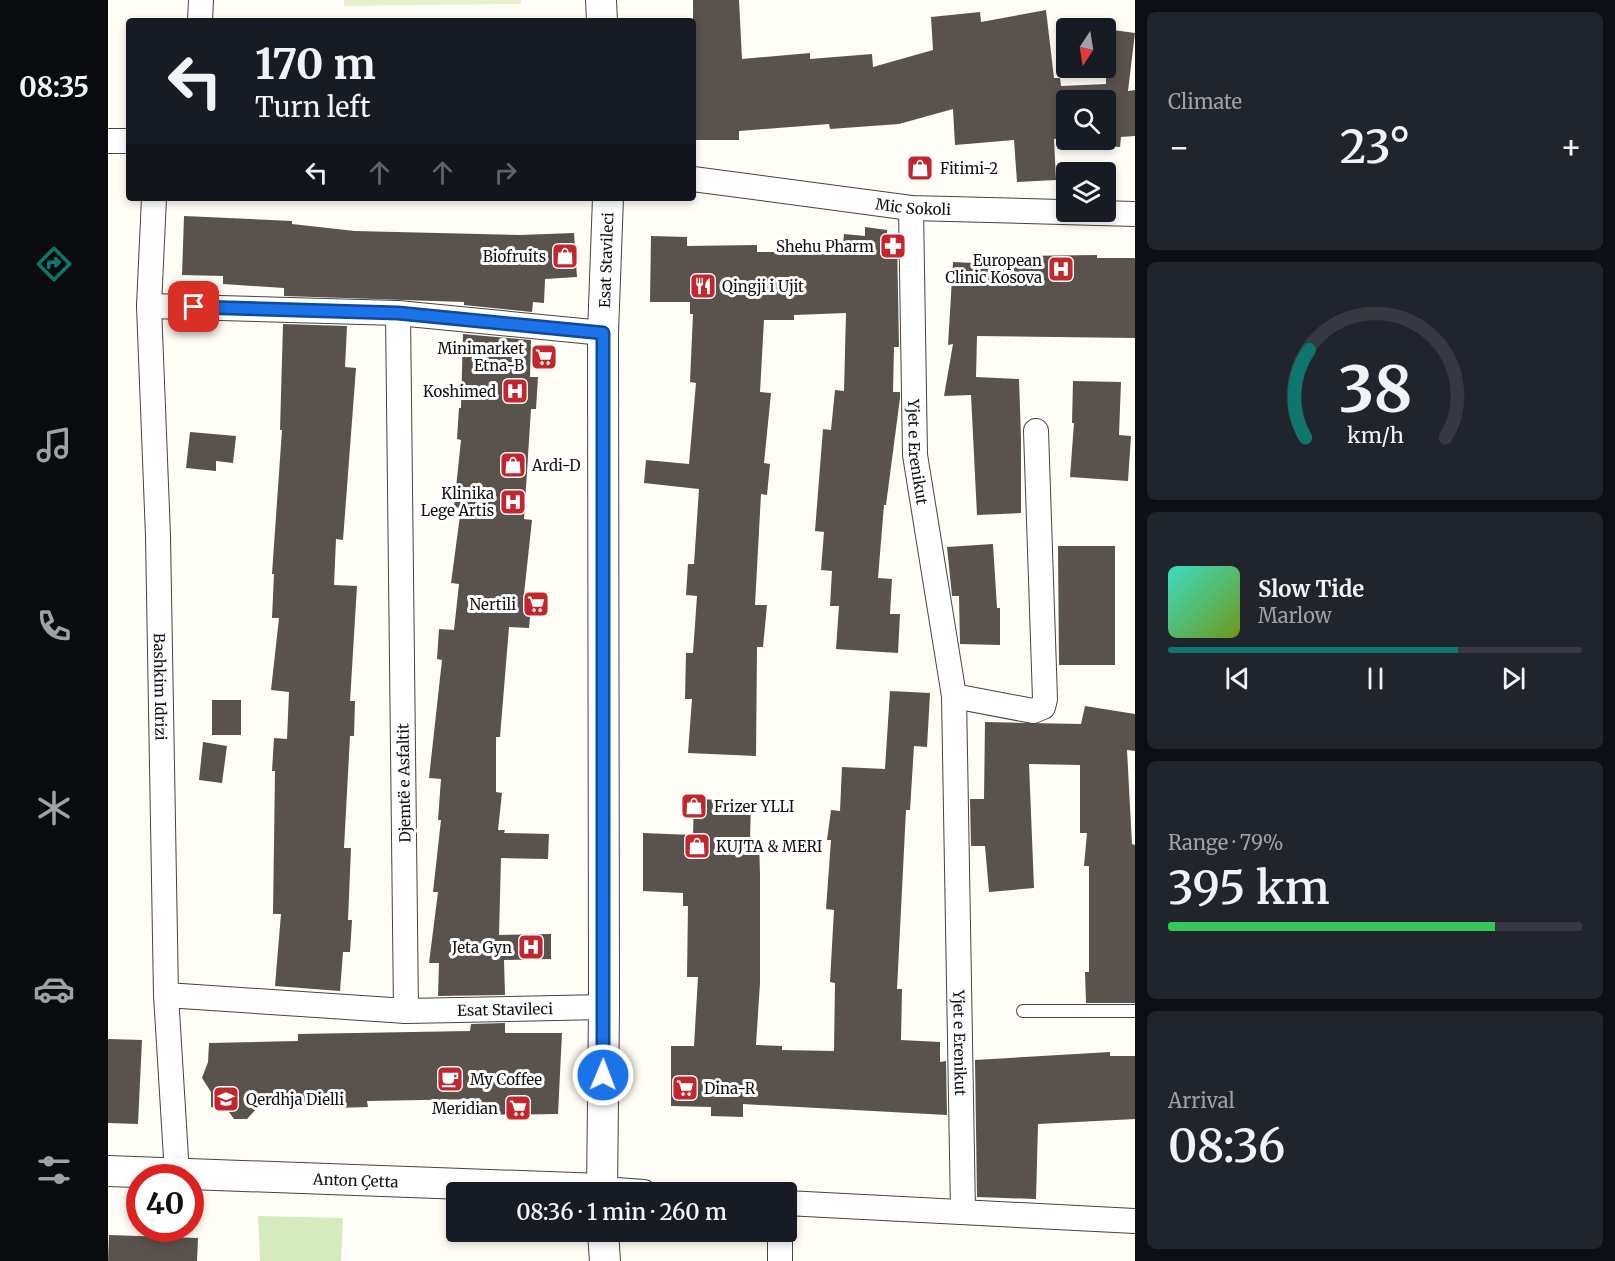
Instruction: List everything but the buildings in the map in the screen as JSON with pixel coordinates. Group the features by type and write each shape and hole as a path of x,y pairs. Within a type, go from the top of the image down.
{"street":[{"path":"200,18 201,0"},
{"path":"601,0 602,18"},
{"path":"108,141 126,141"},
{"name":"Mic Sokoli","path":"696,179 911,208 1135,214"},
{"name":"Bashkim Idrizi","path":"154,201 149,306 158,536 165,995 176,1164"},
{"name":"Esat Stavileci","path":"602,1182 603,333 608,201"},
{"name":"Yjet e Erenikut","path":"911,208 915,455 954,696 963,1212"},
{"path":"149,306 398,313 603,333"},
{"name":"Djemtë e Asfaltit","path":"398,313 406,1011"},
{"path":"954,696 1033,711 1043,707 1045,699 1036,431"},
{"path":"165,995 406,1011"},
{"name":"Esat Stavileci","path":"406,1011 604,1007"},
{"name":"Anton Çetta","path":"108,1171 126,1172"},
{"name":"Anton Çetta","path":"204,1175 446,1185"},
{"path":"797,1204 1135,1221"},
{"path":"603,1242 604,1261"},
{"path":"780,1242 780,1261"}],"lane":[{"path":"1023,1011 1135,1011"}],"green space":[{"path":"344,0 521,0 521,4 344,6"},
{"path":"258,1216 343,1218 341,1261 260,1261"}],"place":[{"name":"Fitimi-2","path":"920,168"},
{"name":"Shehu Pharm","path":"893,246"},
{"name":"Biofruits","path":"565,256"},
{"name":"European Clinic Kosova","path":"1061,269"},
{"name":"Qingji i Ujit","path":"703,286"},
{"name":"Minimarket Etna-B","path":"544,357"},
{"name":"Koshimed","path":"515,391"},
{"name":"Ardi-D","path":"513,465"},
{"name":"Klinika Lege Artis","path":"513,502"},
{"name":"Nertili","path":"536,604"},
{"name":"Frizer YLLI","path":"694,806"},
{"name":"KUJTA & MERI","path":"697,846"},
{"name":"Jeta Gyn","path":"531,947"},
{"name":"My Coffee","path":"450,1079"},
{"name":"Dina-R","path":"685,1088"},
{"name":"Qerdhja Dielli","path":"226,1099"},
{"name":"Meridian","path":"518,1108"}],"route":[{"path":"194,307 398,313 603,333 603,1075"}]}
